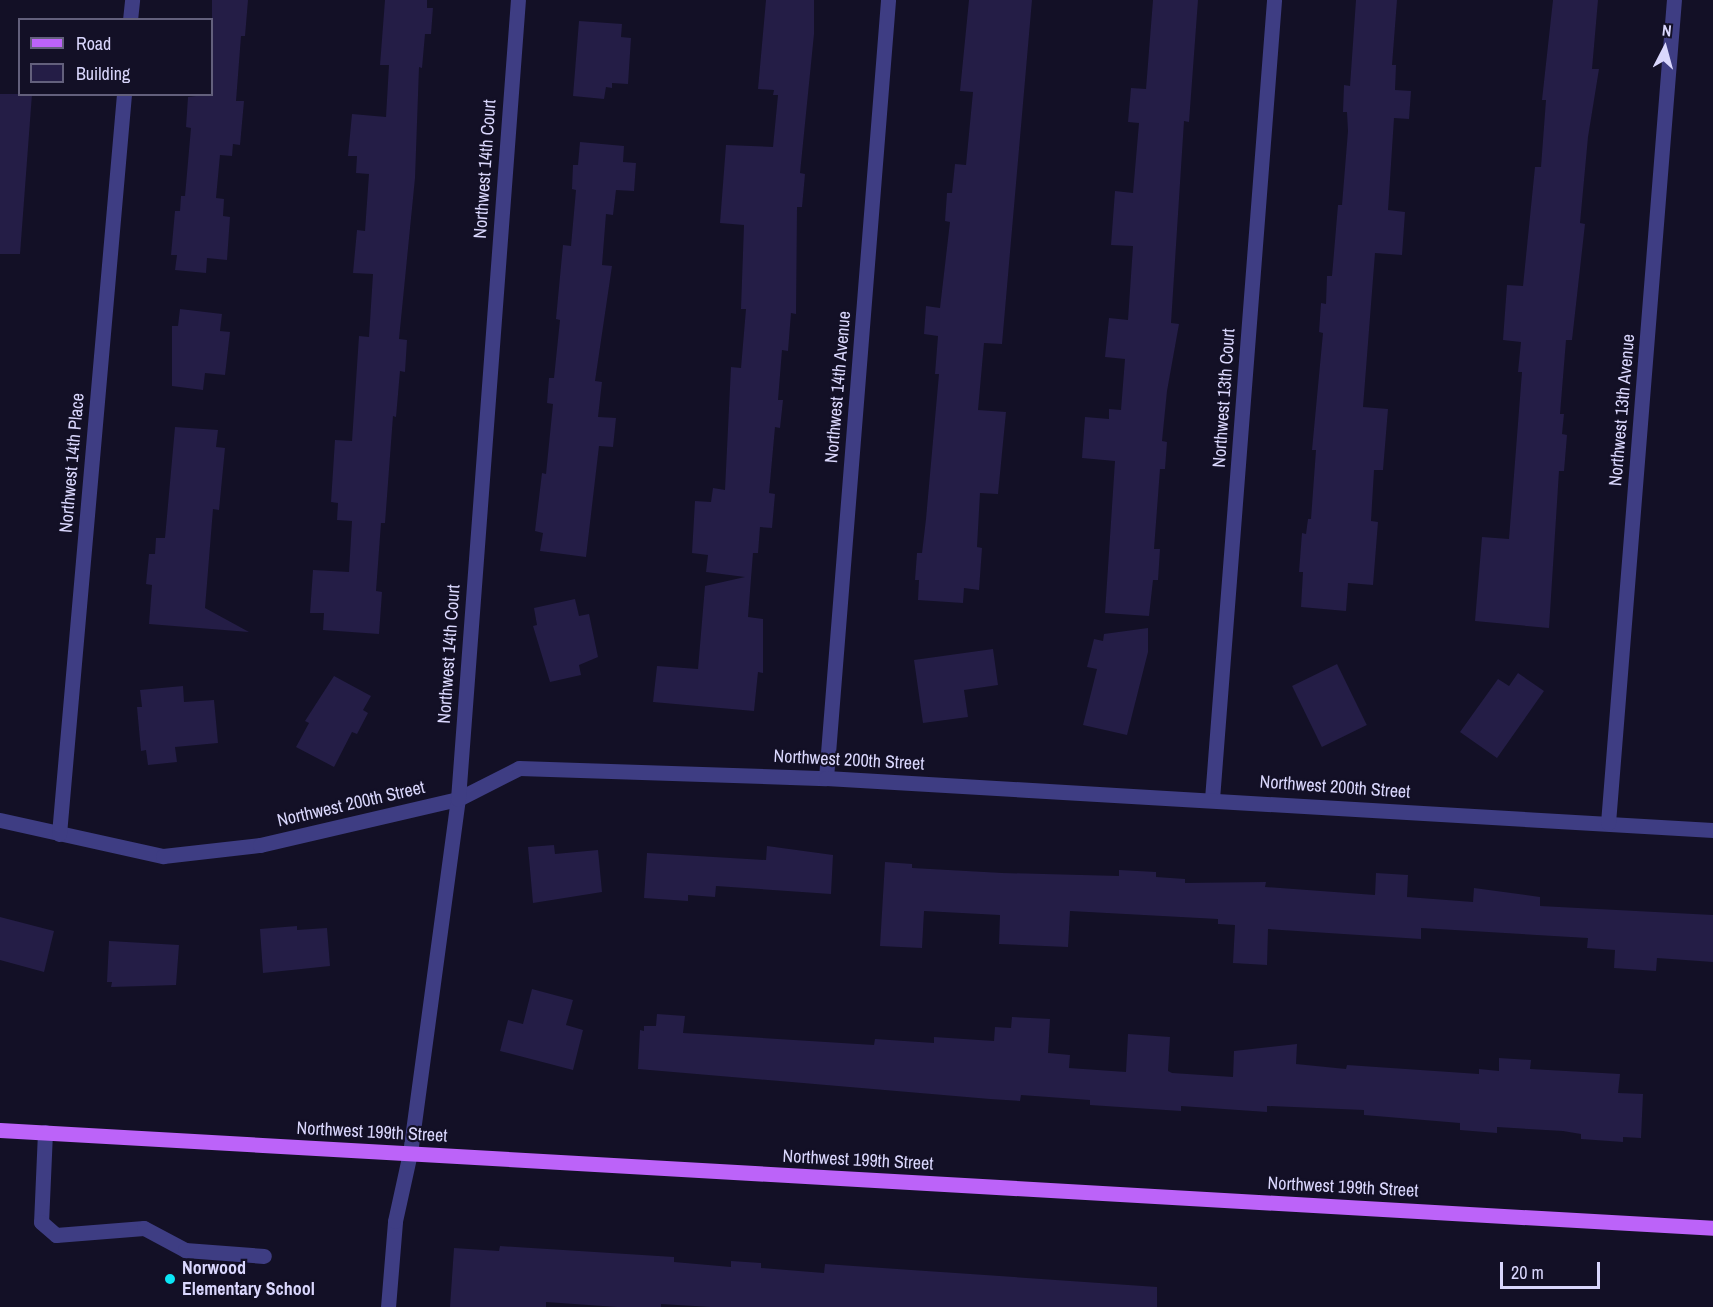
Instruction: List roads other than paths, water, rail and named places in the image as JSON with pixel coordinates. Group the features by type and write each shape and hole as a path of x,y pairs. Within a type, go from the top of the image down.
{"main road":[{"name":"Northwest 199th Street","path":"0,1130 1713,1228"}],"street":[{"path":"130,18 132,0"},
{"name":"Northwest 14th Court","path":"388,1307 395,1221 410,1153 458,799 518,0"},
{"name":"Northwest 14th Avenue","path":"826,778 888,0"},
{"name":"Northwest 13th Court","path":"1212,799 1274,0"},
{"name":"Northwest 13th Avenue","path":"1608,823 1674,0"},
{"name":"Northwest 14th Place","path":"59,834 124,96"},
{"name":"Northwest 200th Street","path":"0,820 163,856 260,845 458,799 519,768 826,778 1713,830"},
{"path":"45,1132 41,1222 56,1235 144,1228 185,1250 264,1256"}],"place":[{"name":"Norwood Elementary School","path":"170,1279"}]}
